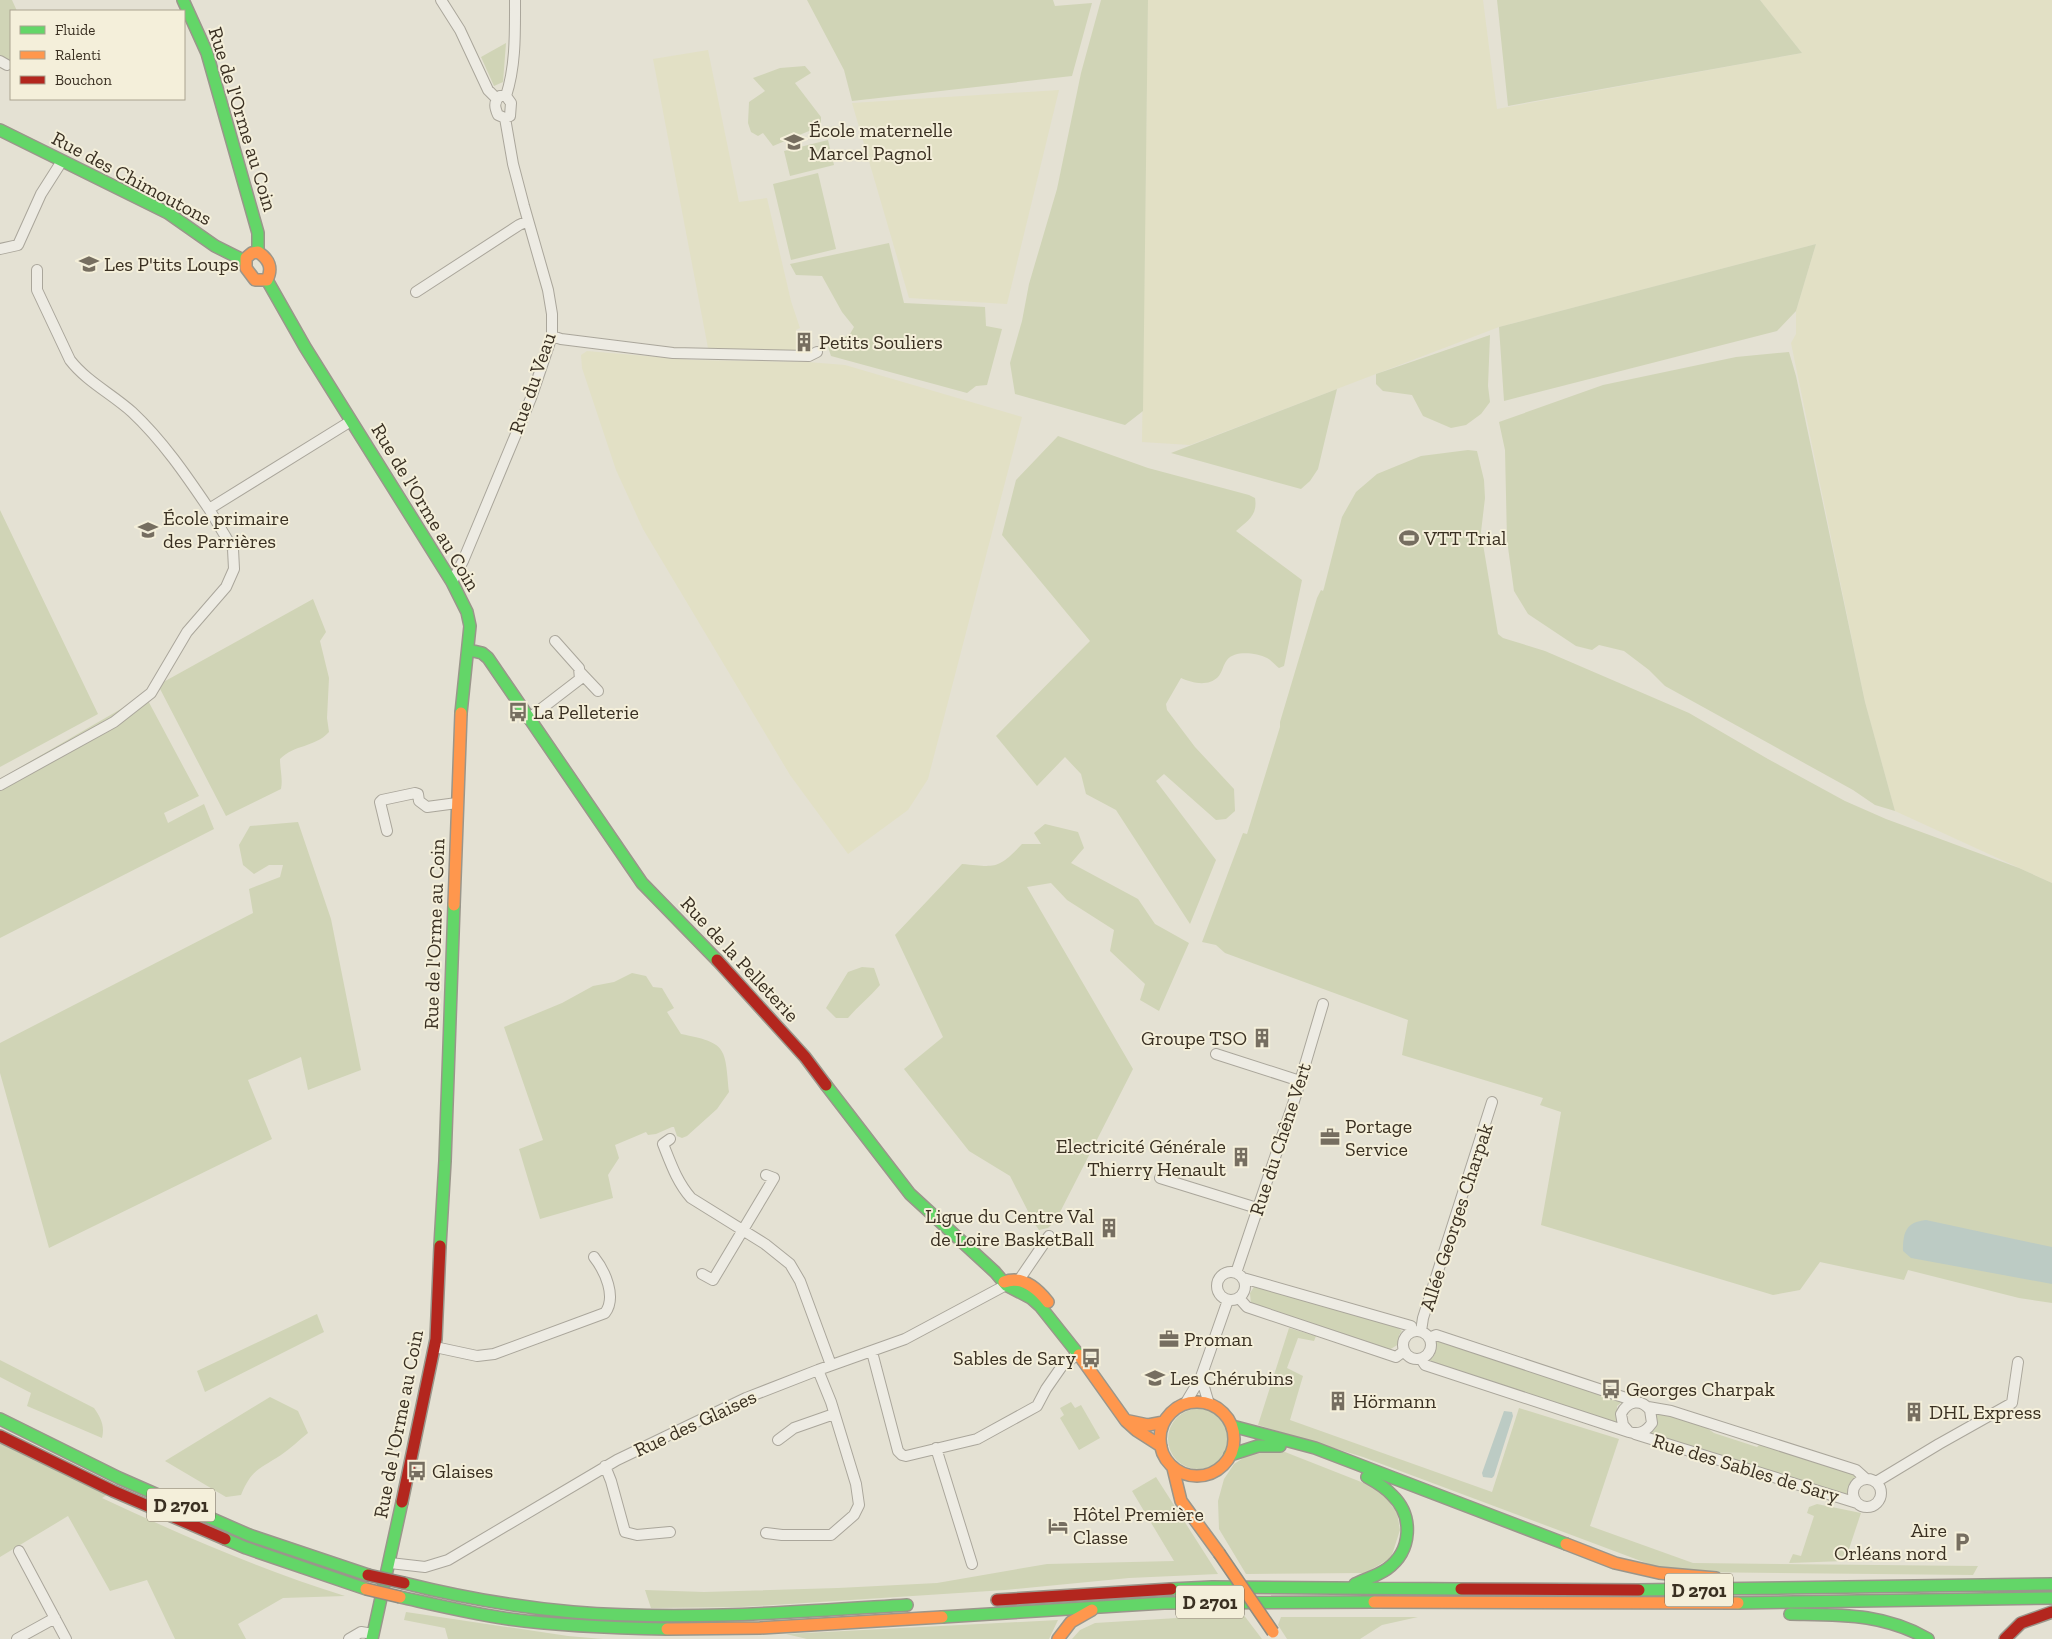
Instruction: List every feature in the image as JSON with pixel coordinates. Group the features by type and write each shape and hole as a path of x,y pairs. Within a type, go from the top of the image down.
{"main road":[{"name":"Rue de l'Orme au Coin","path":"183,0 207,53 217,86 256,226 258,252"},
{"name":"Rue des Chimoutons","path":"0,130 86,171 169,214 229,255 245,261"},
{"path":"258,252 269,263 271,272 267,280 258,282 251,278 245,261 248,255 258,252"},
{"name":"Rue de l'Orme au Coin","path":"267,280 282,309 452,582 469,618 469,650 460,728 445,1161 435,1347 390,1563 372,1636"},
{"name":"Rue de la Pelleterie","path":"469,650 482,653 488,658 642,883 721,964 805,1056 910,1194 1005,1283 1031,1298 1067,1338 1126,1421 1136,1430 1161,1446"},
{"path":"1005,1283 1013,1279 1019,1280"},
{"name":"Rue de la Pelleterie","path":"1019,1280 1035,1288 1043,1295 1059,1319 1067,1338"},
{"path":"1173,1468 1185,1474 1197,1476 1217,1470 1230,1455 1234,1446 1232,1426 1222,1412 1209,1404 1197,1402 1176,1408 1164,1422 1160,1434 1161,1446 1164,1455 1173,1468 1178,1493 1187,1510 1276,1636"},
{"name":"D 2701","path":"0,1419 119,1478 249,1536 368,1575 462,1597 526,1607 677,1616 914,1605"},
{"path":"1126,1421 1144,1425 1164,1422"},
{"path":"1232,1426 1315,1448 1586,1553 1637,1569 1682,1576 1904,1587"},
{"name":"D 2701","path":"0,1436 114,1491 246,1548 366,1589 460,1611 524,1621 599,1627 695,1630 760,1628 1164,1603 1259,1601 1725,1603 2052,1598"},
{"path":"1230,1455 1270,1444 1296,1449 1354,1470 1388,1489 1397,1498 1404,1510 1408,1533 1398,1559 1376,1575 1346,1587"},
{"path":"1187,1510 1188,1492 1197,1476"},
{"name":"D 2701","path":"983,1601 1174,1588 1346,1587 1676,1590 2052,1584"},
{"path":"1725,1603 1756,1613 1876,1617 1899,1623 1928,1639"},
{"path":"1058,1639 1071,1622 1096,1607"},
{"path":"2005,1639 2021,1623 2052,1612"},
{"path":"695,1630 737,1639"}],"street":[{"path":"441,0 460,30 488,90 502,97"},
{"name":"Rue du Veau","path":"505,118 498,115 495,106 512,79 515,0"},
{"name":"Rue du Veau","path":"502,97 511,103 510,116 505,118"},
{"name":"Rue du Veau","path":"452,582 463,561 531,398 552,336 552,314 548,290 513,164 505,118"},
{"path":"0,249 18,245 41,194 62,161"},
{"path":"416,292 528,221"},
{"path":"0,785 114,722 151,692 187,632 226,586 234,569 233,549 210,509 190,480 145,424 76,368 70,360 37,290 37,270"},
{"path":"552,336 562,339 673,353 809,356 817,352"},
{"path":"210,509 351,421"},
{"path":"555,640 576,664 580,672 598,691"},
{"path":"528,719 577,683 580,679 580,672"},
{"path":"387,830 380,802 382,800 414,793 418,794 419,801 428,807 458,803"},
{"name":"Rue du Chêne Vert","path":"1239,1275 1257,1208 1300,1081 1323,1004"},
{"path":"1216,1054 1300,1081"},
{"name":"Allée Georges Charpak","path":"1420,1334 1426,1308 1492,1102"},
{"path":"670,1139 664,1144 682,1187 691,1198 783,1257 796,1273 831,1366"},
{"path":"702,1274 713,1280 774,1178 766,1174"},
{"path":"1160,1178 1257,1208"},
{"path":"1019,1280 1049,1236"},
{"path":"435,1347 478,1356 494,1354 605,1313 609,1307 610,1293 600,1264 594,1257"},
{"path":"1232,1271 1239,1275 1245,1290 1239,1298 1228,1300 1219,1292 1216,1286 1224,1274 1232,1271"},
{"name":"Rue des Sables de Sary","path":"1239,1275 1411,1326 1420,1334 1436,1335 1645,1405 1670,1411 1856,1470 1866,1479"},
{"name":"Rue des Glaises","path":"390,1563 426,1567 448,1560 605,1466 746,1398 905,1339 1005,1283"},
{"path":"1239,1298 1247,1307 1396,1357 1404,1351"},
{"path":"1185,1404 1201,1377 1228,1300"},
{"path":"1420,1334 1431,1348 1430,1353 1421,1359 1411,1359 1404,1351 1403,1340 1420,1334"},
{"path":"872,1352 898,1451 906,1456 977,1439 1037,1406 1062,1366 1078,1354"},
{"name":"Rue des Sables de Sary","path":"1421,1359 1424,1365 1857,1503"},
{"path":"1876,1482 1939,1444 2017,1404 2018,1362"},
{"path":"766,1533 782,1535 831,1535 854,1515 859,1506 858,1495 834,1414 818,1370"},
{"path":"1201,1377 1209,1404"},
{"path":"1636,1402 1645,1405 1652,1415 1652,1423 1642,1432 1632,1432 1623,1425 1621,1414 1628,1405 1636,1402"},
{"path":"778,1440 794,1428 834,1414"},
{"path":"936,1448 972,1564"},
{"path":"605,1466 625,1532 638,1535 670,1532"},
{"path":"1866,1479 1876,1482 1881,1490 1878,1503 1866,1507 1857,1503 1853,1495 1854,1487 1859,1481 1866,1479"},
{"path":"19,1551 66,1639"},
{"path":"17,1639 55,1618"},
{"path":"348,1639 361,1632 372,1636"}],"shaded area":[{"path":"1148,0 1483,0 1497,109 1802,53 1760,0 2052,0 2052,883 1895,811 1865,702 1791,343 1796,334 1796,311 1816,244 1499,327 1190,445 1142,442"},
{"path":"708,50 739,202 767,198 791,301 800,328 796,330 797,351 708,348 653,59"},
{"path":"1059,90 1007,304 909,298 852,103"},
{"path":"587,351 693,360 808,362 845,365 1022,417 928,779 908,810 848,854 790,775 643,529 616,470 582,368 581,355"},
{"path":"1926,1220 2052,1247 2052,1284 1911,1258 1903,1251 1905,1233 1914,1223"},
{"path":"1504,1411 1512,1412 1513,1416 1494,1476 1492,1478 1483,1477 1482,1473"}],"green space":[{"path":"0,0 12,0 17,10 10,10 10,63 0,58"},
{"path":"807,0 1053,0 1055,6 1092,3 1072,76 852,101 844,70"},
{"path":"1101,0 1148,0 1143,411 1125,425 1015,394 1010,363 1022,321 1029,284 1057,189 1081,73"},
{"path":"1497,0 1760,0 1802,53 1508,106"},
{"path":"506,43 503,82 494,86 481,57"},
{"path":"805,66 811,73 795,83 821,117 821,126 773,146 763,133 758,136 751,132 748,123 749,102 765,91 753,78 780,68"},
{"path":"828,140 834,165 790,176 784,151"},
{"path":"818,173 836,249 791,260 773,184"},
{"path":"889,243 904,303 985,307 986,326 1002,329 987,385 976,386 967,393 831,356 828,347 850,334 854,327 842,312 822,276 796,275 790,264"},
{"path":"1816,244 1796,311 1777,331 1504,401 1499,327"},
{"path":"1490,335 1488,386 1490,402 1481,414 1466,425 1451,428 1423,416 1412,395 1383,391 1376,384 1376,374"},
{"path":"1789,352 1796,376 1865,702 1895,811 1875,805 1853,790 1665,686 1649,670 1624,651 1599,645 1592,650 1576,646 1528,614 1514,591 1507,540 1505,450 1499,422 1603,385 1736,357"},
{"path":"1337,389 1318,469 1310,481 1301,489 1171,453"},
{"path":"1058,436 1148,468 1255,498 1253,514 1236,531 1302,580 1284,666 1279,668 1262,656 1246,653 1235,655 1227,660 1218,677 1210,682 1195,683 1181,678 1166,704 1167,710 1195,747 1234,789 1235,811 1226,819 1216,820 1164,774 1156,781 1216,860 1190,924 1116,810 1086,794 1081,774 1065,757 1037,786 996,736 1090,641 1002,535 1016,480"},
{"path":"1468,450 1477,451 1484,480 1485,498 1481,532 1498,634 1503,638 1545,651 1689,713 1845,801 1886,819 2019,868 2052,883 2052,1303 2019,1298 1908,1270 1904,1280 1820,1262 1800,1290 1773,1295 1541,1225 1561,1112 1540,1105 1543,1098 1402,1055 1408,1020 1225,953 1216,945 1202,942 1243,833 1247,834 1317,598 1324,588 1342,517 1356,492 1377,474 1421,456"},
{"path":"0,510 98,714 0,767"},
{"path":"313,599 326,632 320,641 329,678 327,718 329,732 317,741 292,751 280,759 281,789 226,816 158,685"},
{"path":"145,695 199,796 164,813 168,823 204,804 214,829 0,938 0,779"},
{"path":"298,822 331,919 361,1070 308,1090 301,1057 248,1080 272,1139 49,1248 0,1073 0,1043 253,913 249,889 280,877 283,865 269,865 254,874 243,865 239,845 250,826"},
{"path":"1045,824 1078,832 1084,848 1071,863 1138,899 1155,924 1189,943 1159,1011 1140,1000 1145,984 1110,951 1114,930 1067,900 1051,883 1027,887 1133,1069 1056,1220 1048,1228 1039,1230 1010,1176 969,1151 904,1069 943,1037 895,935 962,864 995,865 1007,859 1022,844 1041,844 1034,833"},
{"path":"862,967 874,968 880,985 848,1018 836,1018 826,1008 848,972"},
{"path":"632,973 646,976 653,987 662,988 674,1008 667,1012 681,1034 715,1044 721,1050 726,1065 729,1092 717,1109 687,1136 682,1138 677,1136 674,1127 672,1127 656,1134 648,1135 646,1132 615,1145 619,1158 608,1175 613,1198 540,1219 519,1149 543,1140 504,1027 562,1003 593,986 614,982"},
{"path":"1256,1284 1394,1325 1402,1331 1399,1335 1399,1344 1389,1350 1251,1305 1250,1293"},
{"path":"317,1314 324,1332 205,1392 197,1371"},
{"path":"1289,1328 1316,1336 1314,1341 1298,1338 1287,1368 1303,1376 1290,1420 1492,1492 1519,1408 1619,1439 1590,1526 1693,1563 1978,1566 1973,1575 1686,1572 1657,1567 1363,1457 1258,1425"},
{"path":"1435,1338 1623,1401 1617,1406 1617,1425 1427,1363 1435,1354"},
{"path":"0,1360 94,1408 102,1422 102,1438 27,1406 31,1393 0,1377"},
{"path":"270,1397 298,1411 308,1433 284,1453 256,1471 241,1495 226,1497 165,1461"},
{"path":"1071,1402 1075,1408 1081,1405 1100,1438 1079,1450 1060,1418 1064,1415 1060,1408"},
{"path":"1192,1409 1204,1409 1215,1414 1223,1422 1228,1433 1226,1451 1215,1464 1204,1469 1192,1469 1181,1464 1173,1456 1168,1445 1168,1433 1173,1422 1181,1414"},
{"path":"1653,1410 1701,1424 1714,1433 1757,1447 1760,1444 1859,1476 1849,1484 1849,1499 1643,1434"},
{"path":"0,1438 113,1491 102,1498 132,1512 252,1563 345,1596 283,1598 238,1624 246,1639 175,1639 147,1580 110,1591 68,1516 0,1557"},
{"path":"1285,1452 1379,1489 1397,1512 1400,1530 1391,1558 1365,1573 1246,1574 1219,1529 1218,1501 1224,1479 1234,1464 1251,1453"},
{"path":"1156,1477 1218,1574 1129,1578 1005,1590 741,1607 651,1608 645,1590 704,1592 937,1583 1047,1564 1174,1561 1132,1491"},
{"path":"1817,1504 1861,1513 1845,1561 1789,1563 1793,1554 1801,1556 1814,1516 1807,1513 1809,1507"},
{"path":"406,1612 568,1636 603,1639 448,1639 445,1628 404,1620"},
{"path":"1243,1614 1262,1639 1072,1639 1080,1630 1095,1623"},
{"path":"1281,1617 1418,1617 1382,1625 1360,1639 1287,1639 1278,1625"},
{"path":"1058,1620 1049,1639 807,1639 786,1634"}],"traffic: fast":[{"path":"183,0 207,53 258,233 258,252"},
{"path":"0,130 168,213 215,246 245,261"},
{"path":"267,280 305,347 452,582 467,612 470,626 461,713"},
{"path":"469,650 482,653 488,658 642,883 717,960"},
{"path":"440,1246 445,1161 454,905"},
{"path":"826,1085 910,1194 995,1272 1006,1285 1031,1298 1040,1306 1079,1355"},
{"path":"0,1419 119,1478 249,1535 368,1575"},
{"path":"1232,1426 1315,1448 1566,1544"},
{"path":"1230,1455 1258,1446 1280,1446"},
{"path":"1355,1584 1375,1576 1395,1562 1401,1553 1407,1533 1407,1523 1399,1503 1386,1490 1367,1477"},
{"path":"372,1639 402,1502"},
{"path":"225,1539 366,1589"},
{"path":"404,1583 446,1593 509,1604 551,1610 615,1615 698,1616 907,1605"},
{"path":"1639,1590 2052,1584"},
{"path":"1171,1589 1212,1587 1461,1589"},
{"path":"400,1597 509,1619 588,1626 667,1629"},
{"path":"1738,1603 2052,1598"},
{"path":"942,1617 1164,1603 1374,1602"},
{"path":"1790,1614 1844,1615 1878,1620 1894,1624 1928,1639"}],"traffic: slow":[{"path":"258,252 269,264 270,272 267,280 255,280 246,268 246,258 252,253 258,252"},
{"path":"454,905 461,713"},
{"path":"1004,1282 1017,1280 1029,1284 1048,1302"},
{"path":"1079,1355 1126,1421 1136,1430 1161,1446"},
{"path":"1197,1402 1211,1405 1223,1413 1231,1425 1234,1439 1231,1453 1223,1465 1211,1473 1197,1476 1183,1473 1171,1465 1163,1453 1160,1439 1163,1425 1171,1413 1183,1405 1197,1402"},
{"path":"1129,1421 1148,1425 1164,1422"},
{"path":"1173,1468 1181,1501 1219,1553"},
{"path":"1566,1544 1615,1563 1659,1573 1716,1578"},
{"path":"1219,1553 1273,1632"},
{"path":"366,1589 400,1597"},
{"path":"1374,1602 1738,1603"},
{"path":"1058,1639 1071,1622 1092,1610"},
{"path":"667,1629 760,1628 942,1617"}],"traffic: jam":[{"path":"717,960 805,1057 826,1085"},
{"path":"402,1502 436,1339 440,1246"},
{"path":"0,1436 113,1491 225,1539"},
{"path":"368,1575 404,1583"},
{"path":"997,1600 1171,1589"},
{"path":"1461,1589 1639,1590"},
{"path":"2005,1639 2021,1623 2052,1612"}],"place":[{"name":"École maternelle Marcel Pagnol","path":"794,142"},
{"name":"Les P'tits Loups","path":"89,264"},
{"name":"Petits Souliers","path":"804,342"},
{"name":"École primaire des Parrières","path":"148,530"},
{"name":"VTT Trial","path":"1409,538"},
{"name":"La Pelleterie","path":"518,712"},
{"name":"Groupe TSO","path":"1262,1038"},
{"name":"Portage Service","path":"1330,1137"},
{"name":"Electricité Générale Thierry Henault","path":"1241,1157"},
{"name":"Ligue du Centre Val de Loire BasketBall","path":"1109,1228"},
{"name":"Proman","path":"1169,1339"},
{"name":"Sables de Sary","path":"1091,1358"},
{"name":"Les Chérubins","path":"1155,1378"},
{"name":"Georges Charpak","path":"1611,1389"},
{"name":"Hörmann","path":"1338,1401"},
{"name":"DHL Express","path":"1914,1412"},
{"name":"Glaises","path":"417,1471"},
{"name":"Hôtel Première Classe","path":"1058,1526"},
{"name":"Aire Orléans nord","path":"1962,1542"}]}
